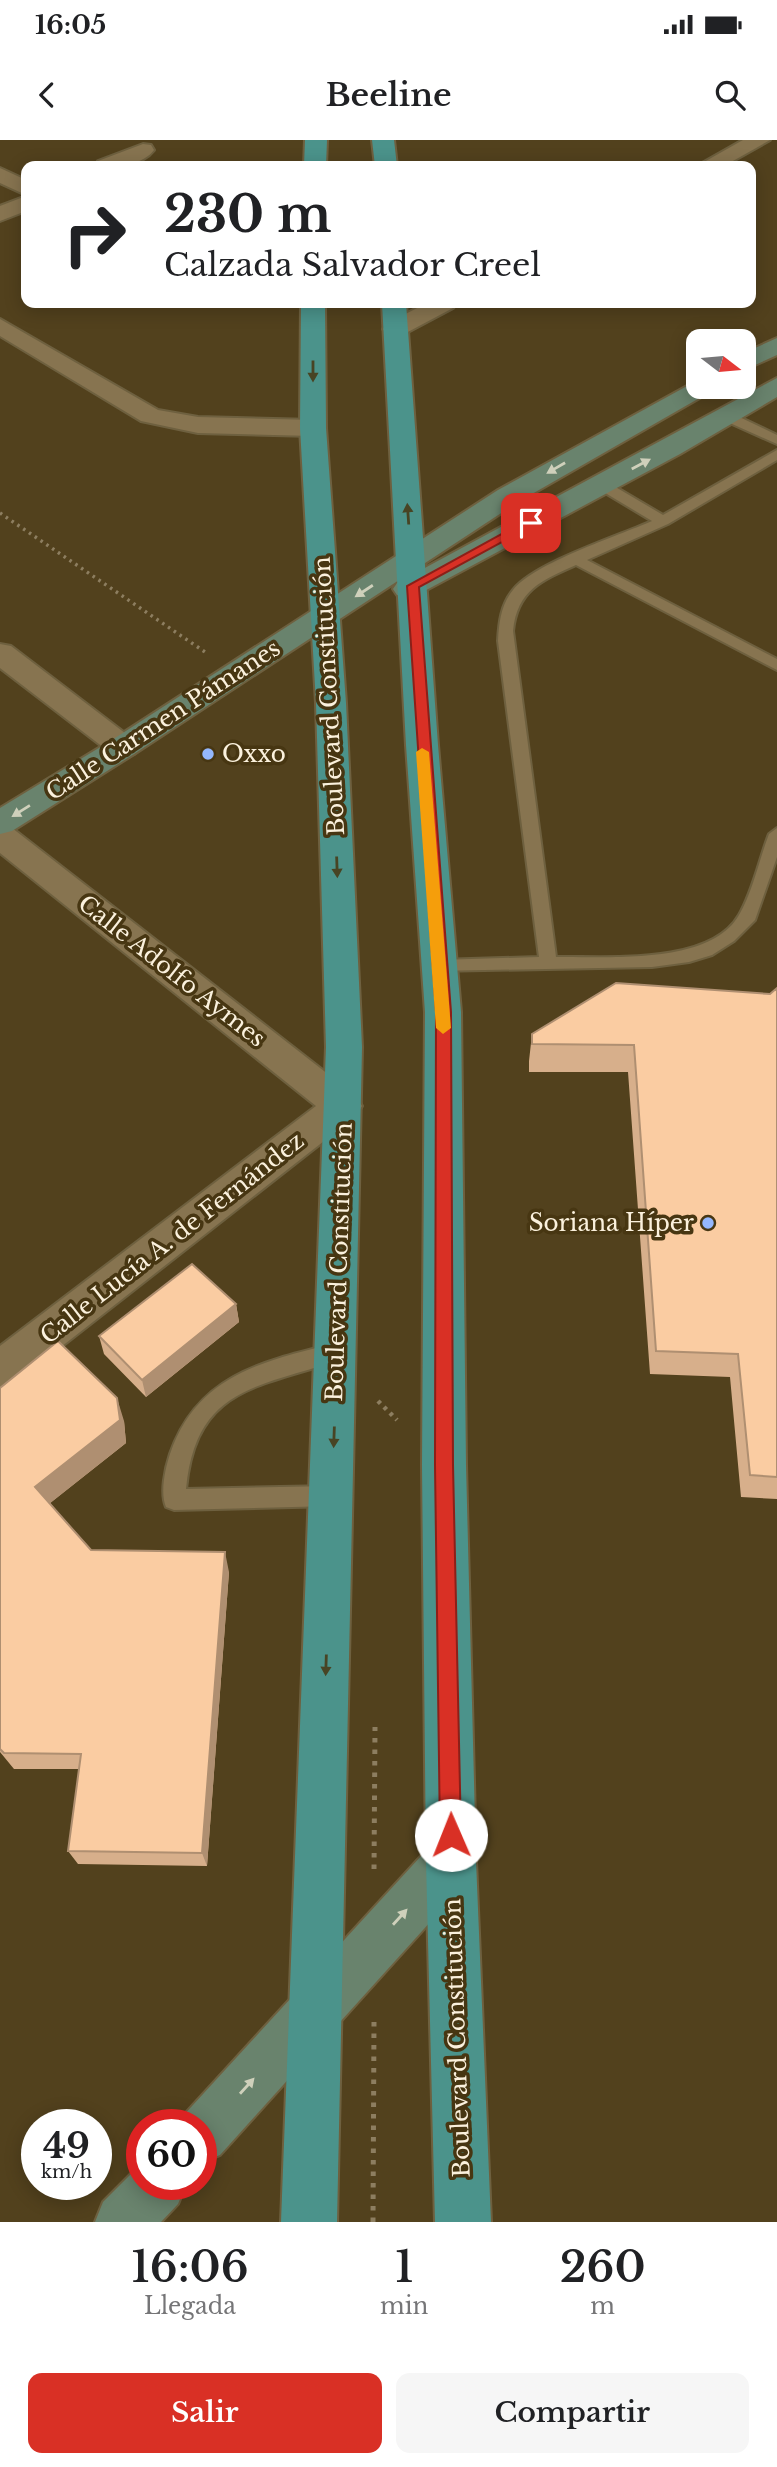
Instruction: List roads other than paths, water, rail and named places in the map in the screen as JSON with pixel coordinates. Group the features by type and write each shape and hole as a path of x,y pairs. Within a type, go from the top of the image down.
{"main road":[{"path":"315,161 316,140"},
{"path":"383,140 385,161"},
{"name":"Boulevard Constitución","path":"309,2222 313,2014 344,1107 344,1048 326,630 313,428 313,308"},
{"name":"Boulevard Constitución","path":"394,316 443,1012 444,1465 451,1861 463,2222"},
{"path":"756,356 777,345"},
{"path":"412,573 602,485 777,386"},
{"path":"412,573 508,496 686,395"},
{"name":"Calle Carmen Pámanes","path":"0,823 239,673 326,630 412,573"},
{"path":"217,2119 451,1861"},
{"path":"123,2222 143,2200"}],"street":[{"path":"718,161 759,140"},
{"path":"117,161 142,150"},
{"path":"0,175 21,186"},
{"path":"0,215 21,205"},
{"path":"394,316 425,308"},
{"path":"0,326 150,416 198,425 313,428"},
{"path":"0,653 123,747"},
{"name":"Calle Adolfo Aymes","path":"0,836 344,1107"},
{"name":"Calle Lucía A. de Fernández","path":"0,1370 344,1107"}],"lane":[{"path":"726,416 777,440"},
{"path":"548,963 505,641 507,612 511,600 524,585 575,559 663,521 777,454"},
{"path":"602,485 663,521"},
{"path":"575,559 777,665"},
{"path":"439,966 671,959 714,946 747,920 777,834"},
{"path":"332,1496 174,1500 174,1476 188,1434 215,1399 242,1380 265,1370 337,1352"}],"place":[{"name":"Oxxo","path":"208,754"},
{"name":"Soriana Híper","path":"708,1223"}]}
